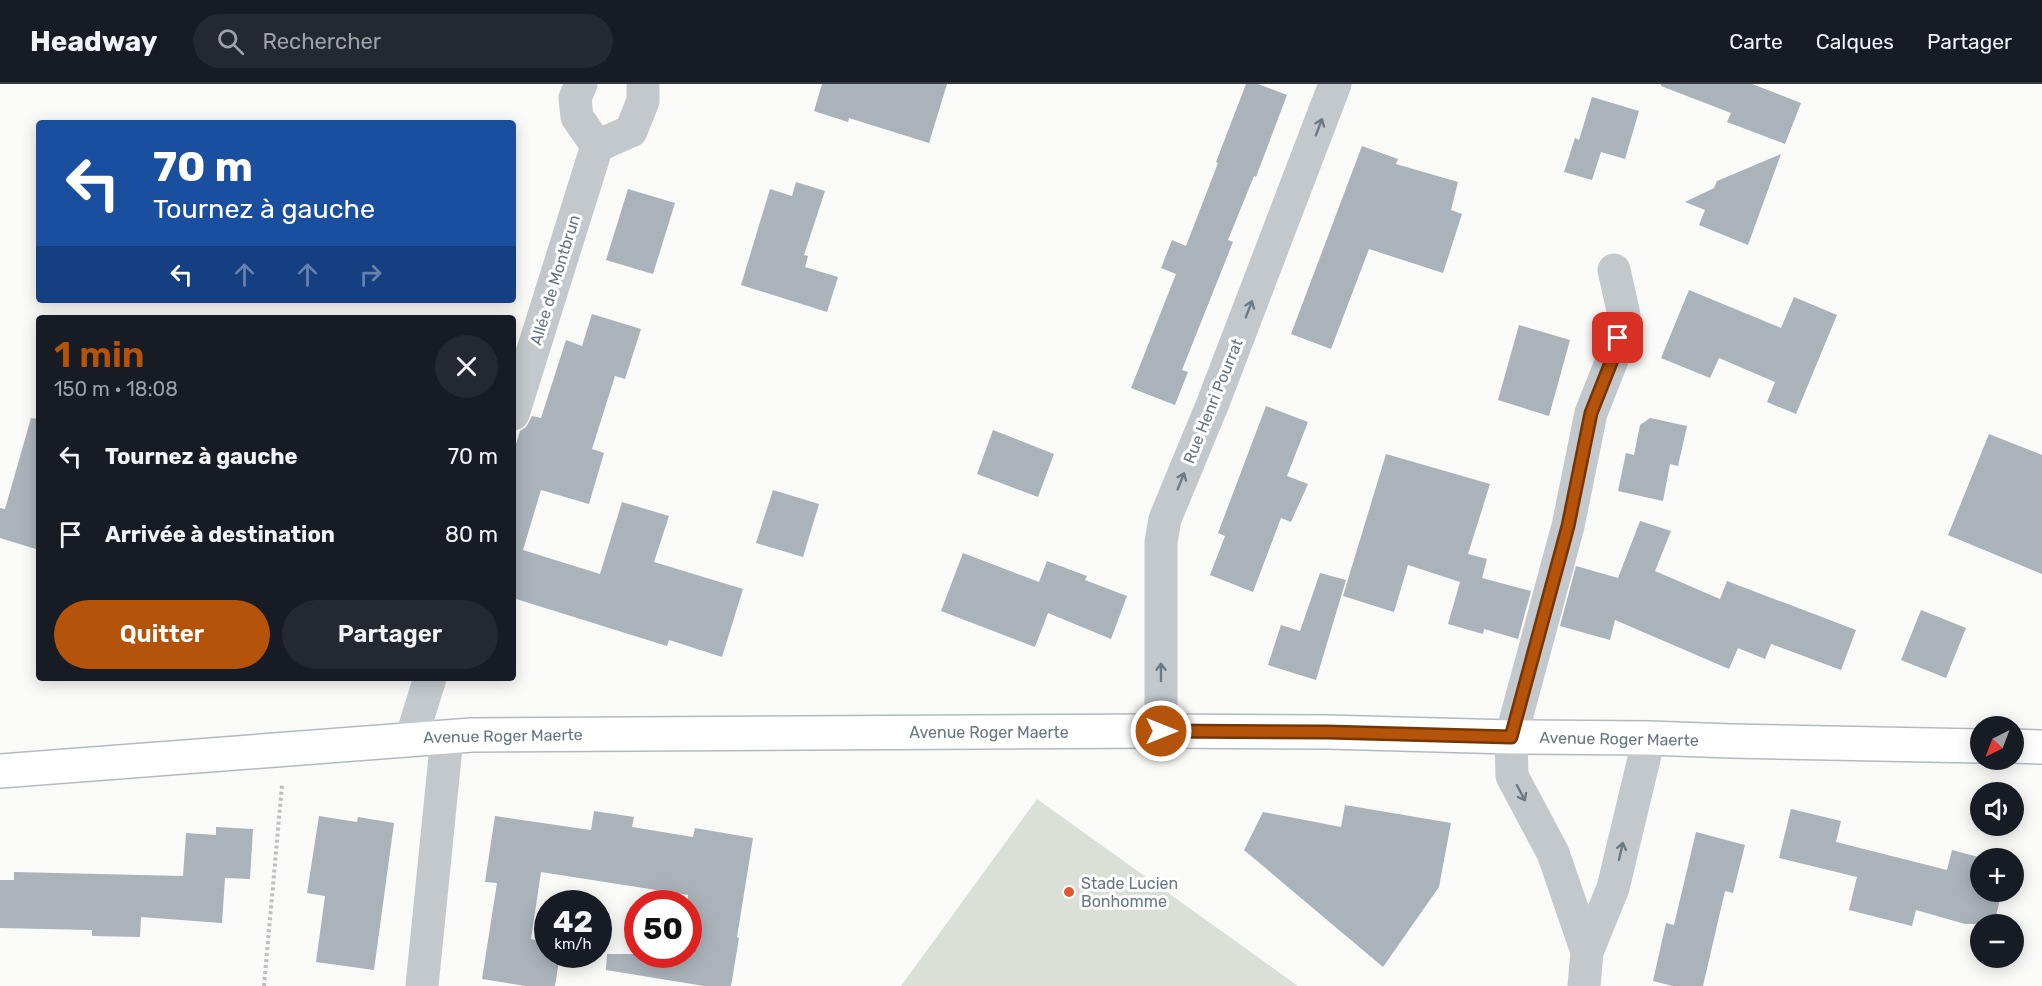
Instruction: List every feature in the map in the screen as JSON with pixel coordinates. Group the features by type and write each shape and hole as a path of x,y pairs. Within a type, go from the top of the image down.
{"main road":[{"name":"Avenue Roger Maerte","path":"0,771 447,736 1327,732 1970,746"},
{"path":"2024,746 2042,747"}],"street":[{"path":"581,84 575,98 577,117 597,146 631,131 643,100 644,84"},
{"name":"Rue Henri Pourrat","path":"1161,731 1161,542 1165,519 1217,392 1335,84"},
{"name":"Allée de Montbrun","path":"516,404 597,146"},
{"path":"1587,952 1553,853 1512,776 1511,737 1568,526 1591,413 1612,360 1624,315 1614,270"},
{"path":"411,739 429,681"},
{"path":"422,986 447,736"},
{"path":"1584,986 1587,952 1614,883 1648,738"},
{"path":"1562,879 1599,885 1614,883"}],"path":[{"path":"264,986 285,748"}],"shaded area":[{"name":"Stade Lucien Bonhomme","path":"1037,799 1298,986 901,986"}],"building":[{"path":"822,84 947,84 929,143 849,118 848,122 814,111"},
{"path":"1246,84 1258,84 1287,95 1256,177 1254,176 1228,240 1233,242 1182,370 1188,372 1175,405 1131,388 1176,274 1161,268 1172,240 1186,246"},
{"path":"1661,84 1752,84 1801,103 1785,144 1727,122 1731,113 1661,86"},
{"path":"1592,97 1639,111 1625,159 1601,152 1592,180 1564,172 1575,138 1579,140"},
{"path":"1362,146 1398,159 1396,164 1458,182 1451,210 1462,214 1443,273 1369,249 1331,349 1291,334"},
{"path":"1781,154 1748,245 1699,225 1705,210 1685,202 1714,188 1717,181"},
{"path":"796,182 825,191 804,255 808,256 805,267 838,277 827,312 741,285 770,189 792,196"},
{"path":"628,189 675,203 653,274 606,260"},
{"path":"1689,290 1781,328 1794,297 1837,315 1796,414 1767,402 1775,382 1719,358 1710,378 1661,358"},
{"path":"592,314 641,329 625,379 615,376 592,449 604,453 589,504 541,490 523,550 600,574 622,502 669,516 654,562 743,589 722,657 669,640 667,646 516,599 516,444 520,431 526,427 532,416 541,418 566,340 582,346"},
{"path":"1519,325 1570,340 1549,416 1498,400"},
{"path":"1266,406 1308,422 1287,476 1308,484 1291,522 1281,518 1253,592 1210,575 1225,536 1218,533"},
{"path":"31,418 36,419 36,549 0,538 0,508 5,509"},
{"path":"1650,418 1687,426 1678,466 1670,464 1663,501 1618,491 1626,453 1634,455 1640,425"},
{"path":"993,430 1054,454 1038,497 977,474"},
{"path":"1989,434 2042,455 2042,574 1948,535"},
{"path":"1386,454 1490,484 1468,554 1487,559 1482,578 1531,591 1518,639 1484,629 1483,634 1448,624 1460,582 1408,565 1394,612 1343,596"},
{"path":"773,490 819,504 803,557 756,543"},
{"path":"1640,521 1671,531 1655,571 1720,599 1727,581 1856,630 1841,670 1771,644 1765,659 1738,648 1729,669 1615,620 1610,640 1560,626 1576,566 1618,578"},
{"path":"963,553 1039,582 1047,561 1087,576 1085,580 1127,596 1111,639 1048,613 1035,647 941,611"},
{"path":"1320,573 1346,580 1316,680 1268,665 1281,625 1300,631"},
{"path":"1921,610 1966,628 1946,678 1901,660"},
{"path":"1345,805 1451,823 1439,887 1383,967 1244,850 1263,812 1341,827"},
{"path":"1791,809 1841,821 1836,842 1947,870 1952,850 1970,855 1970,902 1999,902 1996,914 1970,914 1970,924 1916,910 1912,926 1849,910 1857,877 1779,858"},
{"path":"594,811 634,817 632,827 693,837 695,828 753,838 731,986 704,986 606,970 606,968 612,968 612,954 624,954 624,968 702,968 702,890 656,890 541,872 538,890 534,890 531,939 534,940 534,968 558,968 555,986 526,986 482,979 497,883 485,882 495,816 591,830"},
{"path":"319,816 357,822 358,817 394,823 374,970 316,962 325,896 307,893"},
{"path":"216,827 253,829 250,879 225,878 222,923 141,917 140,937 92,936 92,930 0,928 0,880 14,880 14,872 183,876 186,833 216,835"},
{"path":"1696,832 1745,845 1733,893 1725,891 1703,986 1673,986 1653,981 1666,923 1674,925"}],"place":[{"name":"Stade Lucien Bonhomme","path":"1069,892"}],"route":[{"path":"1161,731 1327,732 1511,737 1568,526 1591,413 1612,360 1618,338"}]}
